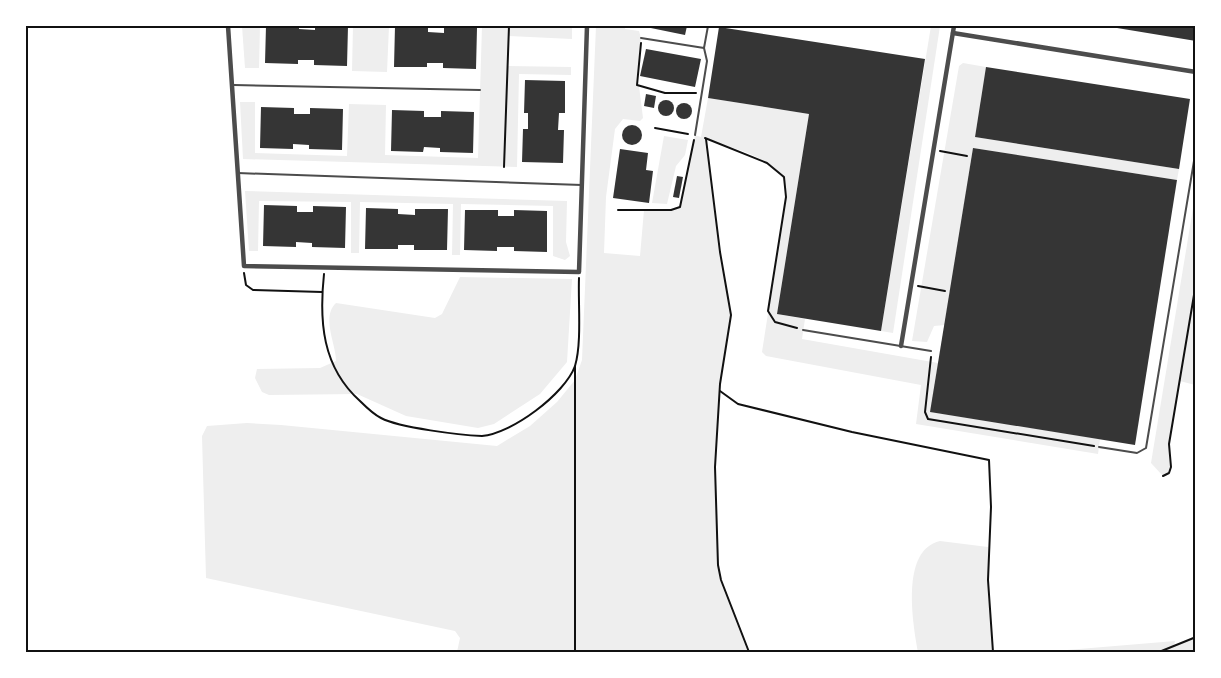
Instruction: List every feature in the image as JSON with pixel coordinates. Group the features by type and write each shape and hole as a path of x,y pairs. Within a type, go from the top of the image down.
{"street":[{"path":"228,26 244,266 579,272 587,26"},
{"path":"901,346 954,26"},
{"path":"953,33 1196,72"}],"lane":[{"path":"695,135 707,61 704,48 708,26"},
{"path":"642,38 704,48"},
{"path":"232,85 480,90"},
{"path":"1099,447 1137,453 1146,448 1196,149"},
{"path":"238,173 582,185"},
{"path":"803,330 931,351"}],"path":[{"path":"504,167 509,26"},
{"path":"642,38 637,85 665,93 702,92"},
{"path":"655,128 706,139 767,163 784,177 786,197 768,311 775,322 803,330"},
{"path":"618,210 671,210 680,207 695,135"},
{"path":"706,139 720,252 731,315 720,391 716,467 718,565 723,588 749,652"},
{"path":"933,150 967,156"},
{"path":"244,266 246,285 251,290 322,292"},
{"path":"324,268 323,332 327,353 336,375 350,392 372,412 393,423 469,435 495,434 520,421 539,407 568,378 575,363"},
{"path":"575,652 575,363 579,272"},
{"path":"911,284 945,291"},
{"path":"1163,476 1169,473 1171,467 1169,444 1196,284"},
{"path":"931,351 925,412 928,419 1099,447"},
{"path":"720,391 738,404 860,434 989,460 991,507 987,571 993,652"},
{"path":"1159,652 1196,637"}],"shaded area":[{"path":"242,26 260,26 259,68 245,68"},
{"path":"353,26 389,26 387,72 352,71"},
{"path":"482,26 572,26 572,39 509,36 508,66 571,67 571,75 519,74 517,167 243,159 240,102 255,102 255,153 347,156 349,104 386,105 385,155 478,158"},
{"path":"596,26 625,26 625,29 639,31 641,38 636,83 639,86 643,118 640,121 623,119 615,129 606,197 604,253 640,256 644,210 671,210 680,206 695,135 701,137 708,98 809,114 777,314 805,319 802,339 938,363 931,412 1100,439 1098,454 916,424 921,385 766,356 762,352 786,197 785,184 779,173 758,158 707,139 720,252 731,315 720,384 715,467 718,565 721,580 749,652 457,652 460,638 455,631 206,578 202,436 207,426 247,423 281,425 497,446 530,426 557,402 575,380 582,360"},
{"path":"931,26 940,26 893,333 881,331"},
{"path":"963,63 986,67 975,137 1179,169 1177,180 973,148 945,325 934,326 927,342 912,341 959,66"},
{"path":"664,136 688,140 685,155 676,166 667,204 652,203"},
{"path":"245,191 567,201 566,242 570,256 565,260 553,256 553,206 461,204 460,255 452,255 453,204 360,202 359,253 351,253 351,202 259,201 258,251 249,251"},
{"path":"1195,196 1195,385 1180,381 1169,444 1170,471 1163,476 1151,463"},
{"path":"460,277 572,279 567,362 540,394 494,424 478,428 406,416 357,394 269,395 262,392 255,378 257,369 320,368 336,361 329,323 336,303 435,318 442,314"},
{"path":"940,541 988,547 988,594 993,652 918,652 912,607 914,573 919,558 927,547"},
{"path":"1195,637 1195,652 1043,652 1175,641 1174,646"}],"building":[{"path":"266,26 299,26 299,29 315,30 315,26 348,26 347,66 314,65 314,60 298,60 298,64 265,63"},
{"path":"395,26 428,27 428,32 444,33 444,27 477,28 476,69 443,68 443,63 427,63 427,67 394,67"},
{"path":"641,26 687,26 685,35"},
{"path":"1196,26 1196,41 1111,27"},
{"path":"719,27 925,59 881,331 777,314 809,114 708,98"},
{"path":"646,49 701,59 695,87 640,76"},
{"path":"986,67 1190,99 1179,169 975,137"},
{"path":"525,80 565,81 565,113 559,113 558,130 564,130 563,163 522,162 523,129 528,129 528,113 524,113"},
{"path":"646,94 656,96 654,108 644,106"},
{"path":"663,100 669,100 674,108 672,114 663,116 658,111 658,105"},
{"path":"681,103 687,103 692,111 690,117 681,119 676,114 676,108"},
{"path":"261,107 294,108 294,114 310,114 310,108 343,109 342,150 309,149 309,145 293,144 293,149 260,148"},
{"path":"392,110 424,111 424,117 441,117 441,111 474,112 473,153 440,152 440,148 424,147 423,152 391,151"},
{"path":"632,125 639,128 642,135 639,142 632,145 625,142 622,135 625,128"},
{"path":"973,148 1177,180 1135,445 930,412"},
{"path":"620,149 648,153 646,170 653,171 649,203 613,198"},
{"path":"677,176 683,177 679,198 673,197"},
{"path":"264,205 297,206 297,212 313,212 313,206 346,207 345,248 312,247 312,243 296,242 296,247 263,246"},
{"path":"366,208 398,209 398,214 415,215 415,209 448,209 447,250 414,250 414,245 398,245 398,249 365,249"},
{"path":"465,210 498,210 498,216 514,216 514,210 547,211 547,252 514,251 514,247 497,247 497,251 464,250"}]}
